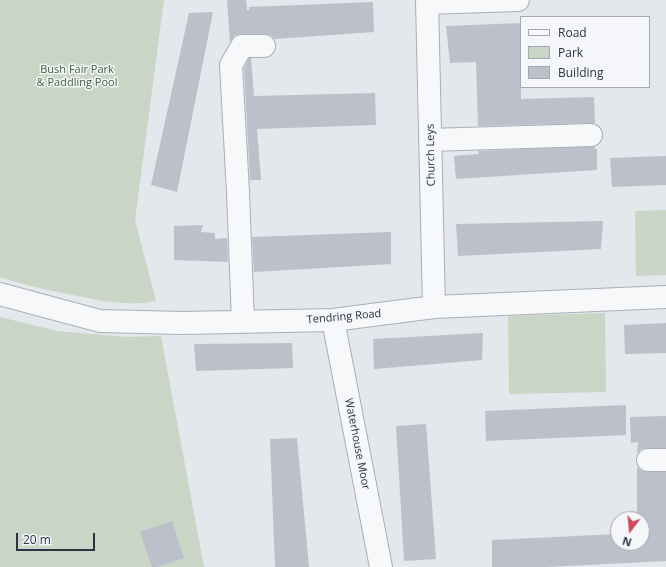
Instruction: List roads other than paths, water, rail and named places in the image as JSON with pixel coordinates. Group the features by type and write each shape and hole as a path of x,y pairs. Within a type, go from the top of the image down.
{"street":[{"name":"Church Leys","path":"434,307 427,2 518,0"},
{"path":"243,322 231,65 242,46 264,46"},
{"path":"430,140 591,135"},
{"name":"Tendring Road","path":"0,294 100,321 183,323 333,320 434,307 666,297"},
{"name":"Waterhouse Moor","path":"333,320 380,567"}],"park label":[{"name":"Bush Fair Park & Paddling Pool","path":"77,76"}]}
